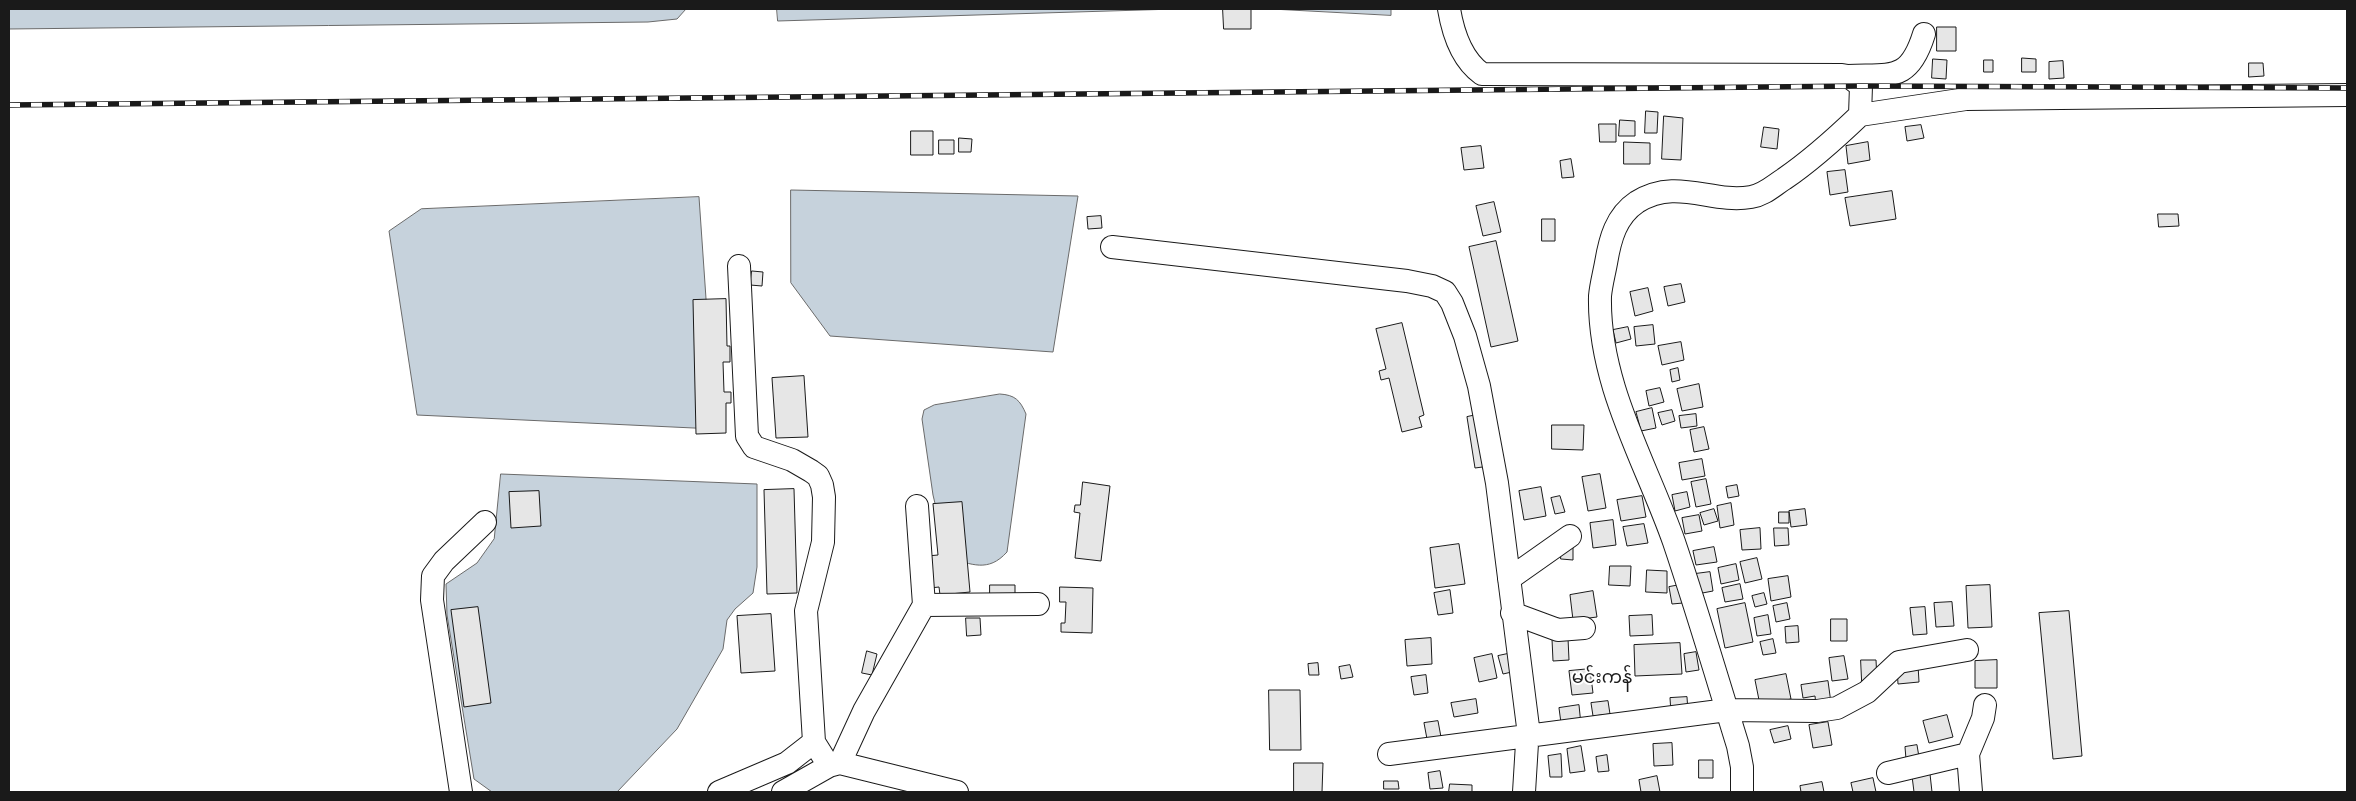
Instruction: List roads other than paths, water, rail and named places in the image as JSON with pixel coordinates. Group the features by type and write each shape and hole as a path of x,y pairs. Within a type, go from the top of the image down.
{"street":[{"path":"1449,9 1460,49 1474,68 1482,74 1808,73 1848,76 1897,73 1903,70 1915,58 1924,34"},
{"path":"1848,76 1861,86 1860,115"},
{"path":"1742,792 1742,767 1700,617 1670,532 1627,426 1608,367 1602,333 1600,295 1609,245 1620,218 1637,202 1659,192 1678,190 1748,198 1761,195 1814,158 1860,115 1966,100 2347,95"},
{"path":"1112,247 1407,281 1432,286 1445,292 1452,302 1465,336 1479,386 1497,484 1528,734 1524,792"},
{"path":"739,266 747,436 754,447 792,460 811,471 818,476 822,485 823,542 806,610 814,742 826,774"},
{"path":"826,774 924,605 917,506"},
{"path":"461,792 432,600 433,576 444,561 485,522"},
{"path":"1508,579 1570,536"},
{"path":"924,605 1038,604"},
{"path":"1512,613 1558,630 1584,628"},
{"path":"1389,754 1528,734 1727,710 1817,712 1837,708 1867,692 1899,662 1966,650"},
{"path":"1971,792 1968,754 1983,718 1985,705"},
{"path":"719,792 787,762 814,742"},
{"path":"1888,773 1968,754"},
{"path":"783,792 826,774 957,792"}],"railway":[{"path":"9,105 1861,86 2347,88"}],"district":[{"name":"မင်းကန်","path":"1602,678"}]}
